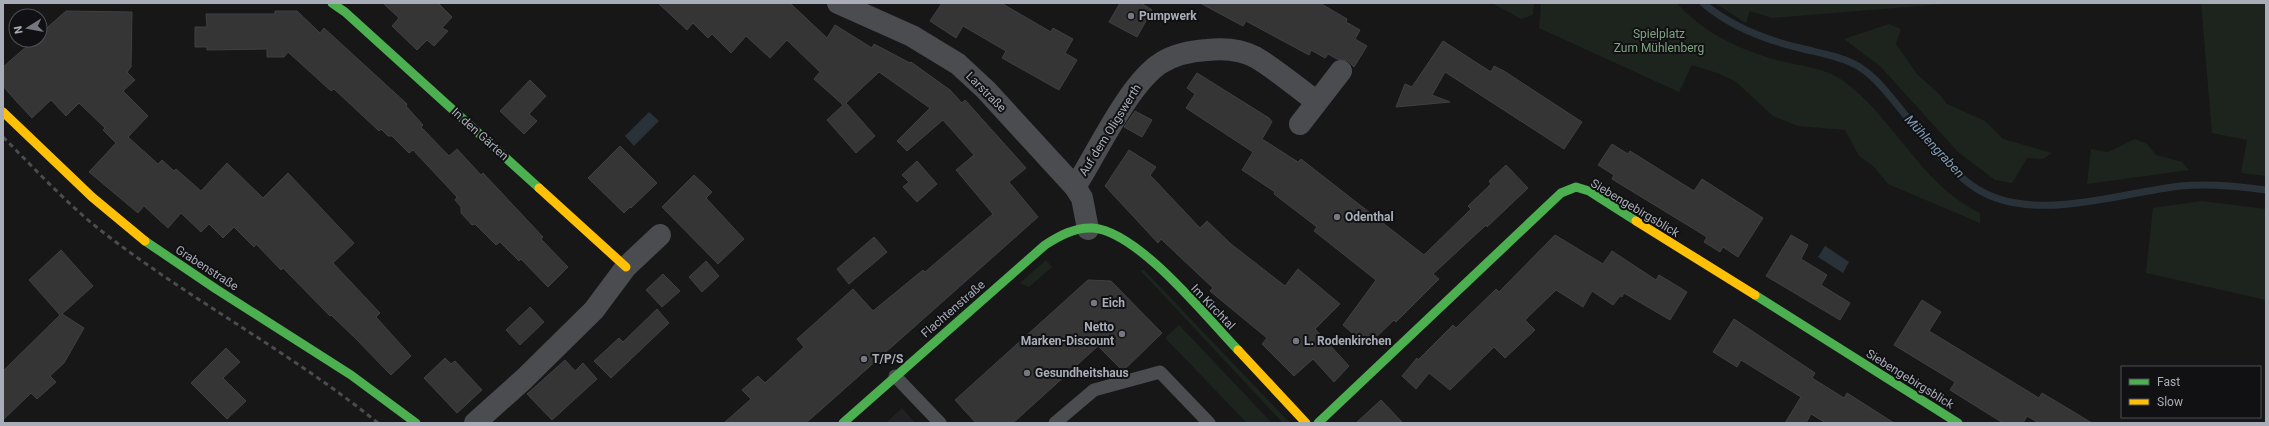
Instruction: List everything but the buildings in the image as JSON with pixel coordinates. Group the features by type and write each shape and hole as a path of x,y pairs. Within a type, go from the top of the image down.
{"street":[{"name":"In den Gärten","path":"332,3 345,12 626,267"},
{"name":"Larstraße","path":"838,3 912,36 958,64 986,90 1075,187 1084,205 1088,229"},
{"name":"Auf dem Oligswerth","path":"1075,187 1140,82 1161,63 1172,57 1184,53 1213,49 1239,51 1254,57 1316,101"},
{"path":"1300,124 1316,101 1341,71"},
{"name":"Grabenstraße","path":"3,112 99,205 148,244 354,377 416,423"},
{"name":"Siebengebirgsblick","path":"1318,423 1561,193 1576,187 1595,196 1958,423"},
{"name":"Flachtenstraße","path":"843,423 1045,245 1061,234 1088,229"},
{"name":"Im Kirchtal","path":"1088,229 1098,229 1114,234 1135,248 1163,272 1306,423"},
{"path":"475,423 524,379 594,310 626,267 660,235"}],"lane":[{"path":"1055,423 1094,390 1160,372 1208,423"},
{"path":"895,376 940,423"}],"shaded area":[{"path":"649,112 659,121 634,146 625,136"},
{"path":"1825,246 1849,262 1843,273 1818,257"},
{"path":"902,408 915,423 886,423"}],"green space":[{"path":"1492,3 1534,3 1533,15 1521,19"},
{"name":"Spielplatz Zum Mühlenberg","path":"1541,3 1677,3 1687,14 1699,23 1725,40 1739,47 1781,61 1821,70 1835,76 1860,95 1877,112 1940,185 1959,200 1980,213 1980,223 1888,184 1873,166 1859,156 1845,130 1798,126 1773,116 1735,81 1717,73 1692,65 1679,92 1539,28"},
{"path":"1714,3 1956,3 1772,18 1750,11 1746,23"},
{"path":"2201,3 2266,3 2266,176 2241,173 2247,140 2212,133"},
{"path":"1889,24 1901,29 1896,44 1917,74 1939,94 1947,104 1985,121 2003,139 2052,153 2043,159 2027,158 2012,183 1995,180 1958,152 1880,66 1844,39"},
{"path":"2135,139 2147,144 2156,155 2182,162 2189,170 2087,184 2091,149 2108,152"},
{"path":"2202,201 2266,209 2266,300 2146,273 2153,208"},
{"path":"1046,260 1052,267 1029,287 1020,283"},
{"path":"1140,270 1144,270 1290,423 1283,423"},
{"path":"1179,325 1272,423 1247,423 1165,338"}],"waterway":[{"name":"Mühlengraben","path":"1703,3 1725,19 1761,36 1787,45 1837,57 1858,66 1882,87 1933,148 1955,171 1977,189 2000,199 2024,204 2050,205 2077,203 2191,185 2223,185 2266,190"}],"railway":[{"path":"3,137 65,199 104,233 172,282 311,373 378,423"}],"traffic: fast":[{"path":"332,3 345,12 539,188"},
{"path":"1318,423 1561,193 1576,187 1589,191 1636,221"},
{"path":"843,423 1045,245 1062,235 1080,229 1093,228 1111,233 1131,244 1171,278 1238,350"},
{"path":"145,241 216,289 351,375 416,423"},
{"path":"1755,295 1958,423"}],"traffic: slow":[{"path":"3,112 92,197 145,241"},
{"path":"539,188 626,267"},
{"path":"1636,221 1755,295"},
{"path":"1238,350 1306,423"}],"place":[{"name":"Pumpwerk","path":"1131,16"},
{"name":"Odenthal","path":"1337,217"},
{"name":"Eich","path":"1094,303"},
{"name":"Netto Marken-Discount","path":"1122,334"},
{"name":"L. Rodenkirchen","path":"1296,341"},
{"name":"T/P/S","path":"864,359"},
{"name":"Gesundheitshaus","path":"1027,373"}]}
